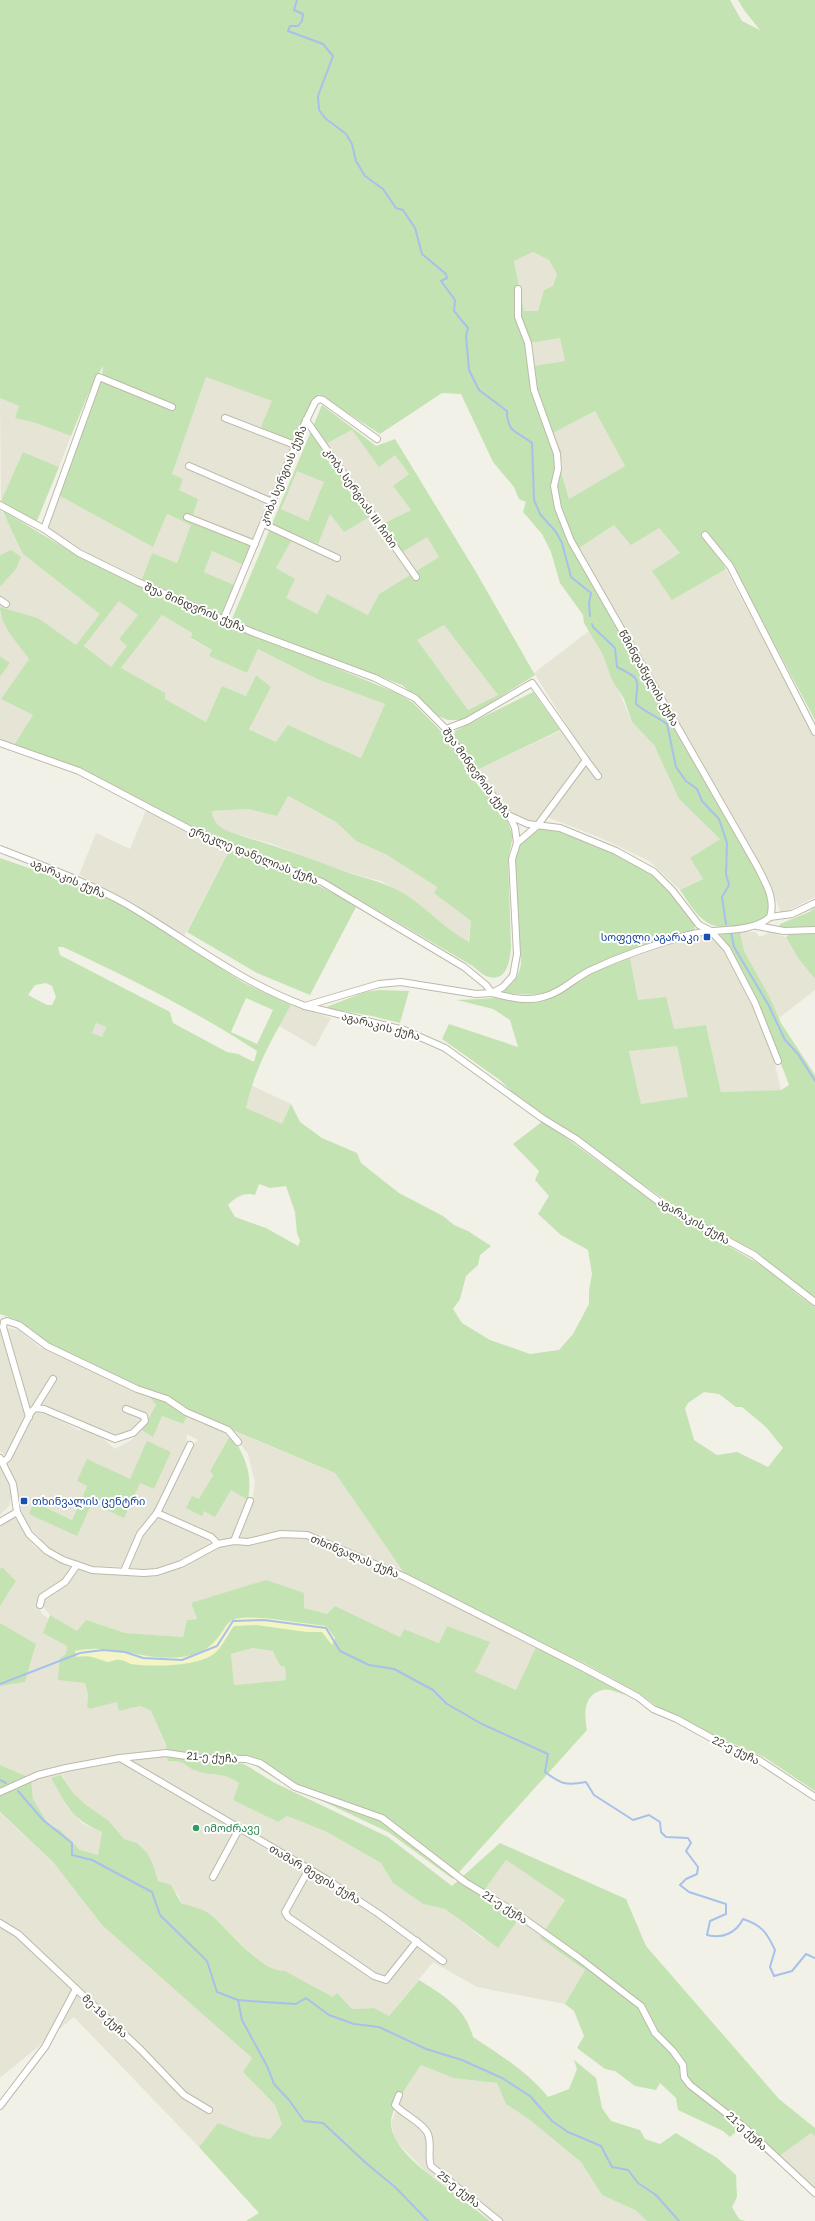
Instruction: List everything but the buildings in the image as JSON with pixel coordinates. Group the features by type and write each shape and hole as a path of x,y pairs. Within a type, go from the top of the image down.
{"street":[{"name":"წმინდაწყლის ქუჩა","path":"518,289 518,317 528,343 534,390 557,454 558,469 554,486 558,508 571,541 751,854 769,891 773,908 770,917"},
{"path":"44,530 99,377 172,407"},
{"name":"კობა სერგიას ქუჩა","path":"224,618 264,524 295,445 315,402 319,399 377,439"},
{"path":"225,418 295,445"},
{"name":"კობა სერგიას III ჩიხი","path":"306,420 416,577"},
{"path":"189,466 272,502"},
{"name":"შუა მინდვრის ქუჩა","path":"0,505 44,530 86,557 138,582 224,618 252,632 401,690 415,698 446,729 460,753 508,815 515,828 517,843 512,859 517,964 513,976 503,986 492,993"},
{"path":"188,517 255,544"},
{"path":"264,524 337,558"},
{"path":"705,535 730,566 815,732"},
{"path":"446,729 467,721 532,683 598,776"},
{"name":"ერეკლე დანელიას ქუჩა","path":"0,743 78,771 206,838 322,882 464,967 486,985 492,993"},
{"path":"517,843 537,826 586,760"},
{"path":"508,815 521,822 537,826 560,828 638,862 654,872 672,890 699,925 711,931 727,949 755,1004 778,1061"},
{"name":"აგარაკის ქუჩა","path":"0,849 89,884 129,906 232,971 269,991 305,1006 404,1030 445,1048 542,1118 576,1140 666,1207 754,1255 815,1302"},
{"path":"756,926 763,923 770,917 792,914 815,902"},
{"path":"305,1006 362,988 401,982 476,994 492,993 518,999 544,997 588,972 688,934 756,926 784,931 815,930"},
{"path":"29,1417 2,1327 7,1321 19,1325 46,1346 137,1389 166,1399 186,1412 228,1430 238,1442"},
{"path":"2,1460 8,1458 29,1417 53,1379"},
{"path":"35,1408 44,1409 115,1439 133,1433 145,1421 144,1416 126,1409"},
{"path":"124,1571 140,1534 157,1513 190,1445"},
{"name":"თხინვალას ქუჩა","path":"2,1460 13,1484 17,1512 29,1534 37,1543 52,1554 77,1565 92,1570 144,1573 164,1570 218,1544 234,1541 248,1542 281,1534 307,1535 405,1577 582,1667 638,1697 653,1709"},
{"path":"234,1541 250,1501"},
{"path":"0,1522 17,1512"},
{"path":"157,1513 211,1537 218,1544"},
{"path":"40,1605 42,1597 65,1582 77,1565"},
{"name":"22-ე ქუჩა","path":"653,1709 677,1719 724,1745 759,1760 815,1797"},
{"name":"21-ე ქუჩა","path":"0,1792 38,1775 120,1758 166,1753 200,1758 246,1759 260,1763 295,1787 382,1818 465,1882 516,1913 579,1958 641,2006 655,2033 673,2051 683,2065 684,2077 690,2085 744,2127 815,2193"},
{"name":"თამარ მეფის ქუჩა","path":"120,1758 309,1869 379,1914 443,1961"},
{"path":"213,1877 239,1829"},
{"path":"309,1869 285,1912 288,1917 374,1976 386,1980 416,1941"},
{"name":"მე-19 ქუჩა","path":"0,1922 18,1934 142,2050 184,2096 209,2110"},
{"path":"0,2106 45,2047 76,1989"},
{"name":"25-ე ქუჩა","path":"399,2095 396,2105 427,2132 430,2143 429,2160 431,2166 499,2221"}],"shaded area":[{"path":"0,0 730,0 742,21 760,30 738,0 815,0 815,720 728,557 722,561 726,569 672,600 652,571 680,553 659,528 631,545 614,525 579,548 575,543 570,545 740,840 767,892 771,910 770,920 730,927 715,926 704,920 692,908 680,890 703,879 690,858 720,839 679,799 654,745 632,722 624,699 612,680 603,655 584,623 583,615 560,583 551,552 542,534 523,512 526,502 519,499 514,487 493,462 461,394 442,393 380,434 319,394 298,444 260,429 272,401 206,377 172,474 183,479 179,490 198,499 192,518 258,545 248,567 212,551 204,572 239,587 225,616 142,579 152,553 177,563 191,525 167,514 153,547 60,496 102,376 103,366 89,392 71,436 36,423 15,418 19,406 0,398","holes":["533,252 549,260 557,274 553,286 544,290 538,311 524,311 514,261","560,338 565,361 534,366 530,343","595,411 625,466 569,499 561,472 561,451 553,433"]},
{"path":"533,252 549,260 557,274 553,286 544,290 538,311 524,311 514,261"},
{"path":"560,338 565,361 534,367 530,343"},
{"path":"206,377 272,401 298,444 258,545 192,518 172,474"},
{"path":"0,398 19,406 15,418 36,423 71,436 59,467 23,452 1,501"},
{"path":"322,405 376,446 395,439 476,572 535,675 463,720 448,720 438,716 402,685 254,630 232,619","holes":["352,430 379,467 395,455 409,474 393,486 411,510 381,525 399,554 427,537 439,557 379,594 368,615 327,594 317,614 286,598 295,579 276,568 295,534 318,544 330,514 344,532 371,516 320,447","297,471 324,482 308,521 281,509","444,625 498,695 468,710 417,640"]},
{"path":"595,411 625,466 569,499 561,472 562,464 553,433"},
{"path":"352,430 379,466 395,455 409,474 393,486 411,510 382,525 427,537 439,557 379,594 368,615 327,594 317,614 285,598 276,568 295,533 330,514 320,447"},
{"path":"23,452 59,467 37,521 1,501"},
{"path":"297,470 325,482 308,521 280,509"},
{"path":"60,496 153,547 167,514 192,525 177,563 152,553 142,579 93,556 47,529"},
{"path":"0,509 16,536 23,554 101,614 76,646 38,618 0,607 0,587 16,569 11,550 0,555"},
{"path":"2,510 78,556 224,622 397,693 412,702 439,729 473,779 506,817 513,836 508,859 511,947 510,959 503,974 499,977 493,978 486,976 471,965 341,889 309,874 209,836 84,770 14,745 33,715 1,699 29,659 3,621 0,607 38,618 76,645 100,614 23,554","holes":["119,601 138,615 119,639 127,646 111,667 84,646","162,615 192,633 191,638 212,650 209,656 247,673 258,649 317,679 385,704 361,758 288,725 276,742 249,729 271,687 256,675 246,696 222,686 206,722 165,699 165,693 121,668","288,796 336,822 356,841 387,855 437,887 434,893 471,921 469,942 460,937 420,905 396,889 224,829 216,822 212,811 248,809 277,816"]},
{"path":"614,525 659,528 680,553 672,600 726,569 815,738 815,897 781,914 771,886 751,847 579,548"},
{"path":"11,550 21,557 16,569 0,587 0,555"},
{"path":"212,551 248,567 239,587 204,572"},
{"path":"119,600 138,615 119,639 127,646 111,667 84,646"},
{"path":"0,613 7,627 29,659 1,699 33,715 14,745 0,740 0,677 10,663 0,656"},
{"path":"162,615 192,633 191,639 212,650 209,656 247,673 258,649 317,679 385,704 361,758 288,725 277,743 249,728 271,687 256,675 246,696 222,686 206,722 165,699 121,668"},
{"path":"444,625 498,695 468,711 417,640"},
{"path":"589,631 603,655 632,722 654,745 679,799 720,839 690,858 703,879 680,890 649,861 601,838 547,817 541,822 531,823 519,819 503,805 477,770 568,727 534,673"},
{"path":"0,656 10,663 0,677"},
{"path":"533,692 560,730 477,770 454,737 455,731"},
{"path":"287,796 336,822 356,841 387,855 437,887 435,893 471,921 468,943 404,894 381,881 346,872 272,844 229,832 218,826 213,819 212,811 248,809 277,816"},
{"path":"146,810 197,838 229,851 184,936 132,902 79,875 96,833 130,849"},
{"path":"541,828 552,829 603,847 637,864 651,873 669,890 694,924 695,929 583,971 562,987 541,995 499,993 508,988 514,982 521,964 515,854 525,839"},
{"path":"229,851 305,879 357,905 310,995 257,973 187,932"},
{"path":"0,858 89,889 124,906 244,983 291,1005 270,1043 259,1067 246,1108 282,1124 291,1104 300,1122 322,1138 357,1153 361,1163 399,1193 443,1216 454,1225 468,1231 491,1246 480,1255 478,1265 466,1276 460,1299 453,1309 462,1323 490,1340 530,1354 559,1350 573,1334 589,1304 589,1291 592,1274 588,1250 561,1235 538,1214 549,1196 535,1180 539,1171 513,1144 543,1121 662,1208 768,1269 797,1294 815,1307 815,1791 764,1757 706,1732 659,1708 642,1695 586,1664 524,1635 405,1574 335,1473 187,1411 167,1398 137,1388 47,1344 17,1320 0,1314","holes":["58,947 63,947 113,971 234,1036 257,1051 254,1062 238,1054 227,1052 173,1023 170,1012 60,955","46,983 52,986 56,997 52,1005 47,1005 28,995 35,985","246,998 273,1010 257,1044 231,1032","96,1023 106,1027 102,1037 92,1033","259,1184 270,1188 286,1186 295,1212 297,1233 300,1241 298,1246 266,1228 235,1217 228,1205 240,1196 251,1194 255,1195","704,1392 719,1394 736,1407 742,1407 766,1427 783,1448 768,1467 737,1452 717,1455 694,1440 685,1408 688,1403"]},
{"path":"815,908 815,929 783,929 779,927 780,924"},
{"path":"767,931 786,937 798,958 815,979 815,990 779,1018 744,951 740,932 756,932 759,937 767,934"},
{"path":"740,932 744,951 770,998 781,1023 815,1075 815,1298 757,1252 687,1215 635,1179 581,1138 526,1103 500,1080 442,1039 449,1024 518,1047 510,1020 493,1009 457,1000 495,998 543,1001 554,997 586,975 630,958 638,1000 666,997 674,1029 706,1025 721,1092 781,1090 789,1085 757,1000 720,934","holes":["677,1046 688,1097 641,1104 629,1051"]},
{"path":"791,933 815,933 815,979 798,958 786,937"},
{"path":"707,934 712,936 726,950 752,1002 772,1052 781,1090 721,1092 706,1025 674,1029 638,1000 630,958 691,937"},
{"path":"380,990 409,991 400,1023 372,1016 324,1008 365,992"},
{"path":"291,1005 331,1018 315,1047 279,1026"},
{"path":"96,1023 106,1027 102,1037 92,1033"},
{"path":"677,1045 689,1097 641,1105 629,1050"},
{"path":"251,1085 291,1104 282,1125 246,1108"},
{"path":"9,1328 19,1330 39,1347 149,1396 156,1405 142,1429 152,1436 162,1416 183,1424 188,1414 231,1434 210,1471 213,1474 199,1500 192,1496 201,1516 204,1511 231,1489 248,1500 232,1539 220,1541 160,1511 190,1448 198,1440 187,1434 186,1448 157,1507 142,1528 122,1567 89,1566 59,1554 39,1542 41,1539 28,1526 22,1513 15,1484 8,1464 31,1416 36,1412 48,1413 80,1431 81,1428 101,1437 115,1449 133,1439 135,1433 117,1436 99,1431 42,1404 28,1410 6,1333","holes":["171,1452 154,1489 140,1483 92,1503 76,1536 34,1502 72,1520 87,1485 130,1479"]},
{"path":"0,1330 26,1416 8,1455 6,1456 0,1451"},
{"path":"149,1396 166,1400 188,1414 183,1424 162,1416 153,1437 142,1430 156,1405"},
{"path":"229,1429 335,1473 405,1574 298,1531 282,1531 246,1540 236,1538 252,1502 255,1482 248,1454"},
{"path":"231,1434 244,1458 249,1473 248,1500 231,1490 215,1517 204,1511 202,1516 186,1508 192,1496 199,1499 213,1475 210,1471"},
{"path":"147,1441 171,1452 154,1489 140,1483 124,1518 92,1503 77,1536 29,1514 34,1502 72,1520 87,1486 77,1481 87,1459 130,1479"},
{"path":"0,1462 12,1493 9,1506 0,1515"},
{"path":"157,1516 206,1538 212,1546 164,1567 147,1570 130,1568 128,1566 139,1540"},
{"path":"15,1517 33,1545 46,1555 70,1567 65,1579 40,1597 38,1606 42,1614 49,1619 43,1633 67,1645 66,1654 85,1683 88,1695 87,1707 90,1709 117,1702 129,1709 140,1706 151,1711 167,1749 105,1757 59,1767 28,1777 0,1765 0,1686 25,1682 36,1644 0,1623 0,1606 16,1581 2,1568 0,1569 0,1526"},
{"path":"284,1536 305,1537 358,1558 379,1571 411,1583 536,1647 516,1690 474,1672 490,1642 447,1626 439,1643 404,1629 400,1637 335,1606 327,1614 304,1608 191,1604 197,1619 187,1620 183,1637 125,1633 86,1620 77,1631 50,1615 42,1605 44,1599 78,1569 98,1574 148,1575 218,1547"},
{"path":"2,1567 16,1581 0,1606 0,1569"},
{"path":"266,1580 304,1593 304,1608 327,1614 335,1606 400,1637 404,1629 439,1643 447,1626 490,1642 475,1672 516,1690 536,1647 627,1695 611,1690 603,1690 596,1692 588,1700 585,1712 587,1730 453,1879 388,1832 278,1780 246,1760 215,1760 244,1764 275,1783 388,1837 452,1886 500,1843 626,1899 646,1946 779,2099 815,2128 815,2136 811,2133 778,2157 814,2194 738,2130 730,2137 723,2131 678,2110 676,2098 660,2083 656,2090 635,2086 615,2071 605,2069 577,2048 584,2036 574,2011 565,2004 585,1970 540,1938 565,1900 506,1860 481,1895 517,1921 498,1948 445,1909 423,1904 393,1883 381,1863 327,1832 287,1816 278,1822 233,1800 239,1783 228,1777 203,1773 192,1769 182,1762 168,1761 167,1757 81,1767 47,1775 31,1781 33,1799 50,1827 59,1829 80,1850 98,1855 102,1832 83,1822 71,1811 51,1778 61,1775 74,1794 85,1804 109,1821 124,1839 137,1843 148,1854 158,1881 171,1885 181,1903 210,1914 245,1948 266,1965 285,1971 333,1997 337,1993 352,2009 374,2008 389,2016 419,1980 445,1997 459,2010 465,2018 473,2037 523,2072 548,2097 569,2089 577,2069 574,2060 596,2078 602,2108 611,2121 640,2130 645,2139 660,2144 676,2133 717,2158 736,2175 737,2197 732,2207 739,2219 745,2221 647,2221 635,2210 602,2195 581,2162 530,2120 506,2104 497,2083 453,2078 421,2065 402,2094 394,2110 391,2124 395,2137 404,2151 417,2164 489,2221 246,2221 259,2213 199,2147 218,2123 252,2136 270,2139 282,2124 275,2105 243,2072 252,2058 102,1925 53,1862 0,1812 0,1794 35,1778 71,1768 98,1763 167,1756 166,1745 151,1711 140,1706 119,1711 117,1702 90,1709 87,1707 88,1695 85,1683 58,1680 60,1658 66,1654 67,1646 43,1633 50,1615 77,1631 86,1620 125,1633 183,1637 187,1620 197,1619 191,1603","holes":["253,1648 273,1651 280,1666 285,1667 286,1680 234,1685 231,1654"]},
{"path":"0,1623 36,1644 25,1682 0,1686"},
{"path":"253,1648 274,1651 280,1666 285,1667 286,1680 234,1685 231,1654"},
{"path":"176,1756 196,1771 228,1775 239,1783 233,1800 278,1822 287,1816 327,1832 381,1863 393,1883 423,1904 445,1909 485,1940 481,1895 506,1860 566,1901 541,1938 585,1970 565,2004 477,1987 433,1962 389,2016 374,2008 352,2009 337,1994 333,1997 285,1971 277,1971 258,1960 209,1913 181,1903 178,1894 158,1881 154,1867 137,1843 124,1840 109,1821 74,1794 62,1775 51,1778 67,1807 83,1824 102,1832 98,1855 80,1850 59,1829 50,1827 33,1799 30,1781 48,1775 132,1760"},
{"path":"0,1765 28,1777 0,1789"},
{"path":"0,1813 53,1862 102,1925 252,2058 243,2072 275,2105 282,2124 270,2139 252,2136 218,2123 199,2147 74,2017 0,2078"},
{"path":"421,2065 453,2078 497,2083 506,2104 530,2120 581,2162 602,2195 635,2210 647,2221 489,2221 481,2212 429,2175 395,2140 391,2123 405,2087"},
{"path":"811,2133 815,2136 815,2190 778,2156"}],"sand":[{"path":"265,1618 326,1626 335,1638 332,1645 322,1632 307,1632 256,1625 234,1626 215,1653 198,1661 162,1666 131,1664 121,1660 108,1662 90,1657 76,1657 75,1651 88,1649 115,1650 169,1658 188,1656 199,1653 213,1644 226,1625 234,1619"}],"waterway":[{"path":"297,0 294,10 303,14 302,21 298,26 290,26 288,31 323,44 333,56 318,96 319,110 325,118 346,134 352,144 356,161 365,176 383,189 396,208 403,210 415,228 422,254 446,274 447,278 441,281 455,300 454,311 468,328 466,336 469,370 479,390 507,411 507,418 511,428 532,443 534,500 540,514 556,532 562,543 571,577 591,593 589,603 590,616"},
{"path":"592,624 593,627 615,648 617,667 631,675 637,681 636,704 667,724 676,767 686,781 697,789 702,801 719,819 727,843 726,874 729,885 722,897 726,924"},
{"path":"731,932 734,947 769,1006 785,1040 798,1054 815,1081"},
{"path":"0,1684 80,1653 103,1650 125,1652 143,1658 182,1660 217,1646 233,1621 264,1620 326,1628 340,1651 369,1665 394,1669 433,1690 447,1704 482,1724 548,1754 545,1772 555,1779 568,1784 586,1782 594,1795 633,1820 649,1815 660,1822 661,1832 666,1837 688,1838 691,1843 686,1851 698,1867 697,1874 686,1879 680,1885 689,1892 726,1904 726,1914 710,1921 707,1935 718,1936 728,1934 737,1928 743,1919 755,1924 763,1930 775,1950 770,1967 774,1976 792,1971 806,1954 815,1958"},
{"path":"0,1780 6,1783"},
{"path":"18,1791 43,1820 72,1843 72,1855 92,1860 152,1892 160,1915 207,1961 217,1992 238,2000 264,2002 296,2004 306,1998 329,2015 354,2024 379,2027 426,2049 462,2060 502,2078 530,2096 552,2121 568,2132 601,2146 612,2167 628,2170 638,2183 656,2195 679,2221"},
{"path":"238,2000 242,2020 267,2066 274,2084 289,2100 304,2121 323,2123 366,2163 396,2188 428,2221"}],"place":[{"name":"სოფელი აგარაკი","path":"707,937"},
{"name":"თხინვალის ცენტრი","path":"24,1501"},
{"name":"იმოძრავე","path":"196,1828"}]}
